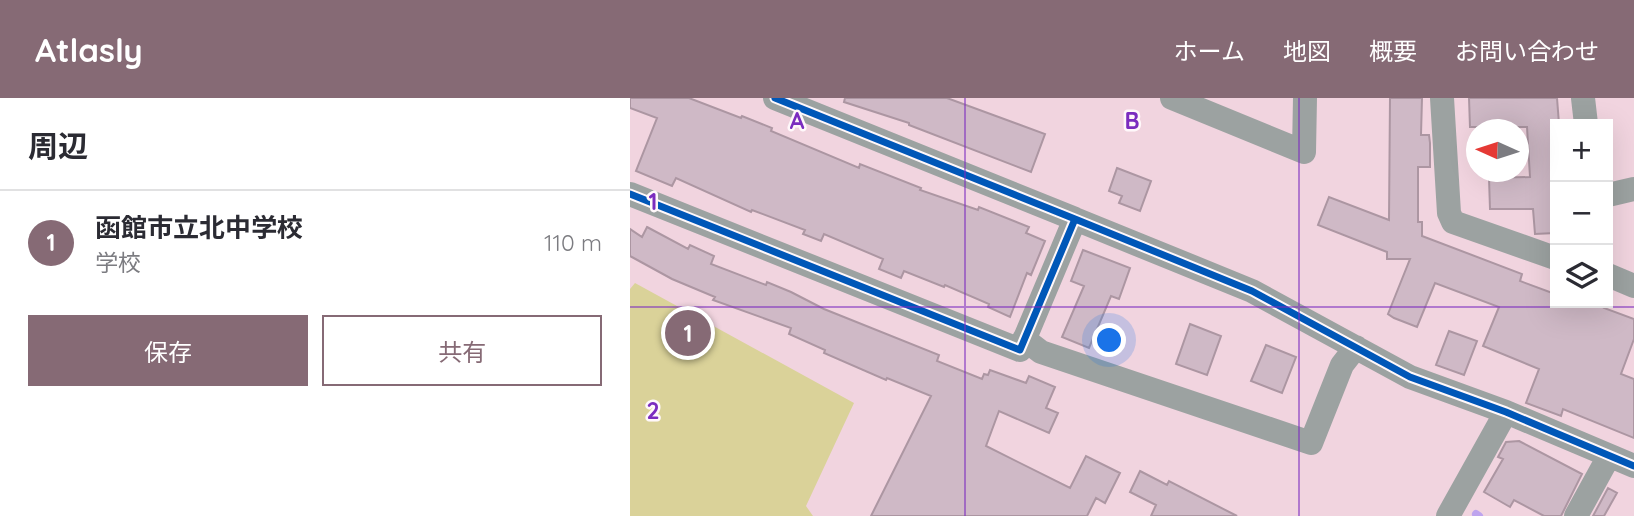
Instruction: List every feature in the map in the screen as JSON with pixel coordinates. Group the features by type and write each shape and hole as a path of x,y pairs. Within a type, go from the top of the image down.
{"street":[{"path":"775,98 1252,291 1410,377 1506,412 1634,466"},
{"path":"1172,98 1304,152 1305,98"},
{"path":"1442,98 1449,213 1453,222 1550,256"},
{"path":"1583,98 1585,119"},
{"path":"1613,194 1634,189"},
{"path":"630,194 1020,350 1075,219"},
{"path":"1613,277 1634,286"},
{"path":"1024,340 1041,352 1311,443 1342,365 1356,347"},
{"path":"1448,516 1506,412"},
{"path":"1576,516 1609,456"}],"shaded area":[{"path":"635,283 854,403 806,506 813,516 630,516 630,289"}],"building":[{"path":"630,98 689,98 741,118 742,116 859,168 860,164 921,188 920,190 978,210 979,207 1029,227 1026,233 1045,241 1031,275 1027,273 1010,317 988,307 989,304 945,285 944,287 904,271 901,278 879,269 883,259 824,234 821,241 803,234 805,230 752,210 751,212 676,178 672,186 636,171 657,118 630,108"},
{"path":"845,98 947,98 1045,134 1031,172 909,123 844,102"},
{"path":"1390,98 1422,98 1421,135 1429,135 1430,167 1418,167 1418,222 1422,222 1422,236 1522,274 1520,281 1550,292 1550,308 1604,308 1634,319 1634,339 1621,374 1634,379 1634,438 1563,409 1561,416 1526,403 1539,369 1483,346 1499,307 1435,283 1417,327 1388,314 1410,259 1387,259 1387,252 1318,225 1329,197 1389,220"},
{"path":"1469,98 1557,98 1559,119 1550,119 1550,233 1535,234 1533,209 1490,209 1489,182 1529,182 1529,119 1470,119"},
{"path":"1117,168 1151,181 1140,211 1119,203 1122,196 1109,191"},
{"path":"647,227 688,249 690,245 714,256 711,264 791,292 824,309 939,355 937,361 982,379 990,370 1026,383 1029,376 1055,387 1046,408 1058,413 1049,433 999,411 986,446 1070,488 1086,456 1120,473 1105,503 1096,498 1087,516 871,516 931,396 824,353 825,350 789,334 791,328 713,300 715,297 672,279 630,256 630,229 642,237"},
{"path":"1083,250 1130,268 1119,299 1111,296 1089,348 1062,337 1084,286 1071,281"},
{"path":"1190,324 1221,336 1207,375 1176,364"},
{"path":"1449,331 1477,341 1464,375 1436,365"},
{"path":"1266,345 1296,357 1282,393 1251,381"},
{"path":"1519,441 1582,474 1561,516 1544,516 1514,500 1510,507 1484,492 1503,459 1498,457 1506,442"},
{"path":"1140,471 1167,485 1169,481 1237,516 1151,516 1156,505 1130,492"},
{"path":"1608,488 1617,493 1604,516 1593,516"}],"cycle path":[{"path":"630,194 1020,350 1075,219 775,98"},
{"path":"1075,219 1252,291 1410,377 1506,412 1634,466"}],"place":[{"name":"函館市立北中学校","path":"688,333"}]}
